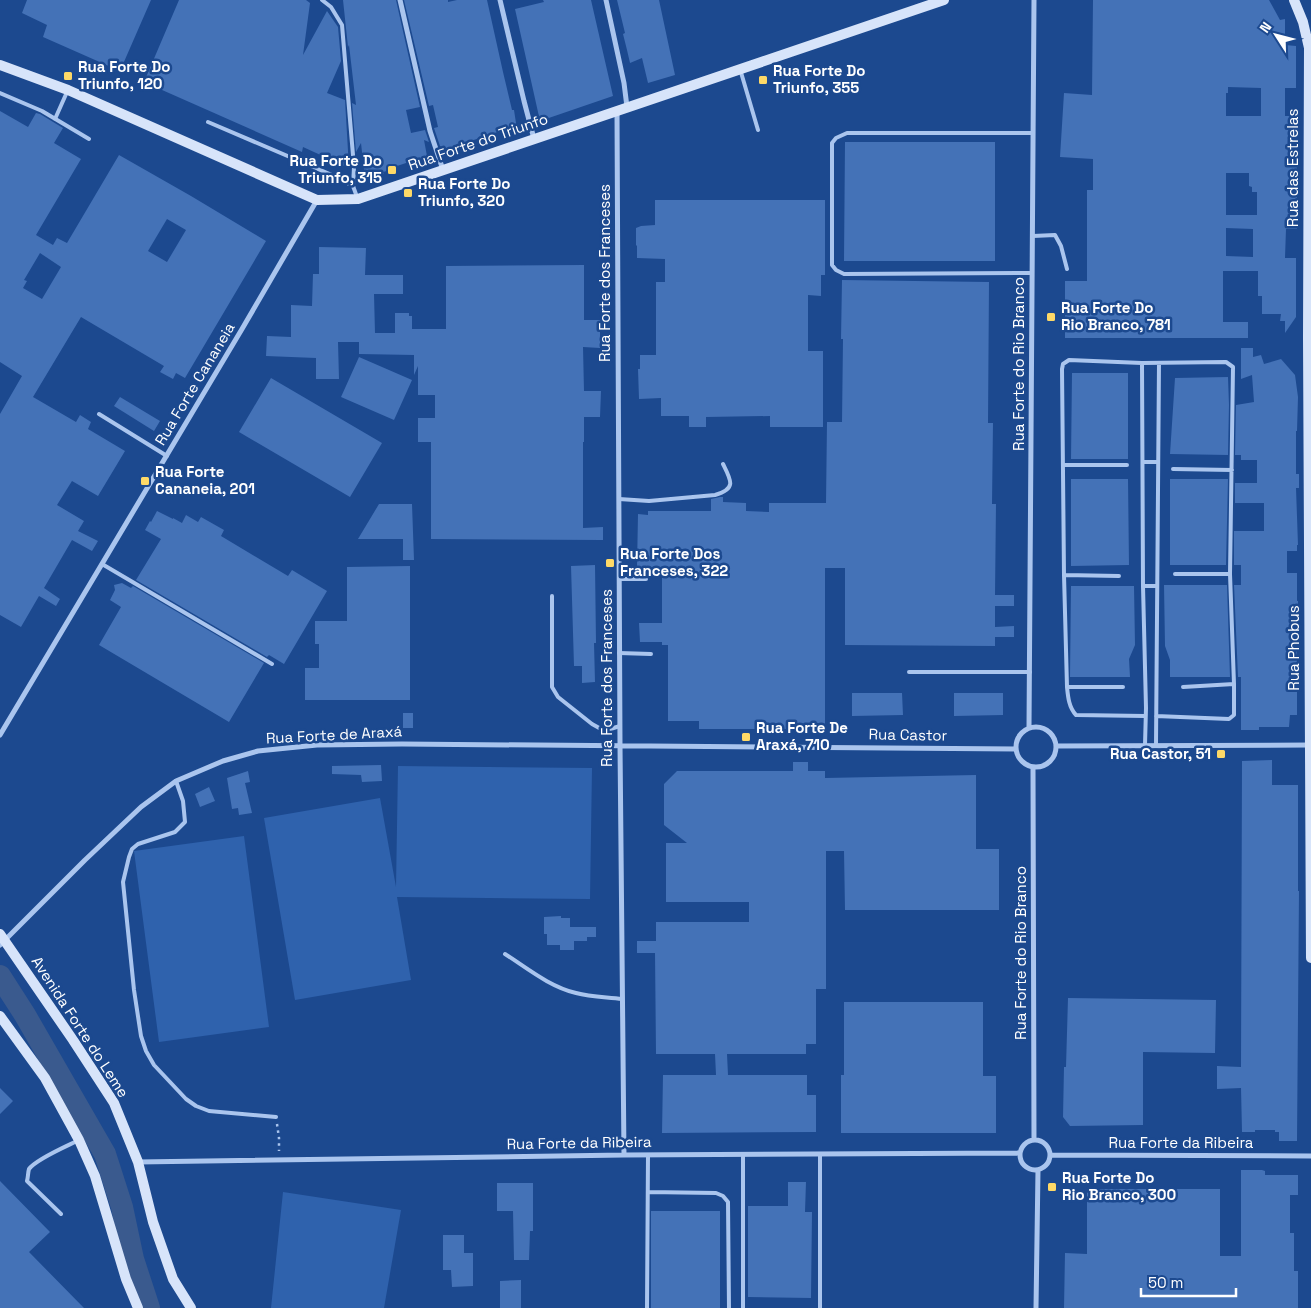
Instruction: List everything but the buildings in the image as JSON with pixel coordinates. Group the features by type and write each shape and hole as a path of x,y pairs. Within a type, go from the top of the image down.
{"street":[{"path":"400,0 430,131 442,170"},
{"path":"500,0 534,139"},
{"name":"Rua Forte dos Franceses","path":"606,0 624,83 622,109 619,499 624,1155"},
{"name":"Rua Forte do Triunfo","path":"0,65 68,90 317,200 358,199 944,0"},
{"name":"Rua Forte do Rio Branco","path":"1029,728 1034,0"},
{"name":"Rua das Estrelas","path":"1294,0 1303,22 1309,48 1310,340"},
{"name":"Rua Forte Cananeia","path":"0,735 237,338 317,200"},
{"name":"Rua Phobus","path":"1310,340 1311,958"},
{"path":"1036,727 1048,731 1053,736 1056,746 1055,755 1040,767 1027,765 1022,761 1016,749 1019,736 1029,728 1036,727"},
{"name":"Rua Forte de Araxá","path":"1,940 141,807 176,781 222,761 258,750 317,745 620,745"},
{"name":"Rua Castor","path":"620,745 1016,749"},
{"path":"1056,746 1310,745"},
{"name":"Rua Forte do Rio Branco","path":"1033,767 1034,1140"},
{"name":"Avenida Forte do Leme","path":"1,940 73,1040 114,1103 138,1162 154,1222 173,1279 191,1308"},
{"path":"0,1016 45,1078 79,1140 95,1176 126,1279 138,1308"},
{"path":"1034,1140 1039,1140 1047,1146 1050,1155 1043,1168 1038,1170 1025,1166 1020,1153 1024,1144 1034,1140"},
{"name":"Rua Forte da Ribeira","path":"138,1162 648,1154 1020,1153"},
{"name":"Rua Forte da Ribeira","path":"1050,1155 1311,1156"},
{"path":"1036,1308 1038,1170"}],"lane":[{"path":"322,0 331,7 342,25 354,167 353,186 358,199"},
{"path":"740,70 758,130"},
{"path":"55,119 68,90"},
{"path":"0,93 42,111 88,139"},
{"path":"208,122 332,175 353,186"},
{"path":"1032,273 844,274 836,270 832,265 832,143 836,138 847,133 1034,133"},
{"path":"1033,236 1055,235 1061,246 1067,269"},
{"path":"1145,716 1076,715 1072,711 1067,687 1064,575 1062,369 1063,364 1068,360 1142,363 1226,362 1233,367 1230,574 1234,715 1229,719 1156,716"},
{"path":"1142,363 1144,745"},
{"path":"1156,745 1159,363"},
{"path":"99,414 166,456"},
{"path":"1143,462 1158,462"},
{"path":"619,499 649,501 716,495 726,492 730,487 730,479 723,464"},
{"path":"1063,465 1127,466"},
{"path":"1173,469 1232,470"},
{"path":"102,564 272,664"},
{"path":"1175,574 1230,574"},
{"path":"1064,575 1119,576"},
{"path":"619,579 646,579"},
{"path":"1144,586 1157,586"},
{"path":"552,596 552,687 558,697 601,729 607,730 620,726"},
{"path":"619,653 651,654"},
{"path":"909,672 1030,672"},
{"path":"1183,687 1234,684"},
{"path":"1067,687 1123,687"},
{"path":"176,781 183,801 185,822 175,832 138,844 132,849 123,882 134,990 141,1036 146,1051 154,1065 186,1099 196,1106 209,1111 276,1116"},
{"path":"505,954 559,988 576,993 622,999"},
{"path":"61,1214 27,1181 29,1170 38,1162 79,1140"},
{"path":"647,1308 648,1154"},
{"path":"742,1154 743,1308"},
{"path":"820,1154 820,1308"},
{"path":"648,1192 716,1193 723,1196 728,1202 729,1308"}],"path":[{"path":"276,1116 279,1138 278,1160"}],"shaded area":[{"path":"398,766 592,768 590,899 397,897 411,980 295,1000 264,818 380,798 396,887"},
{"path":"244,836 269,1027 159,1042 134,851"},
{"path":"283,1192 401,1210 384,1308 271,1308"}],"waterway":[{"path":"0,976 25,1015 105,1154 122,1207 133,1259 149,1308"}],"place":[{"name":"Rua Forte Do Triunfo, 120","path":"68,76"},
{"name":"Rua Forte Do Triunfo, 355","path":"763,80"},
{"name":"Rua Forte Do Triunfo, 315","path":"392,170"},
{"name":"Rua Forte Do Triunfo, 320","path":"408,193"},
{"name":"Rua Forte Do Rio Branco, 781","path":"1051,317"},
{"name":"Rua Forte Cananeia, 201","path":"145,481"},
{"name":"Rua Forte Dos Franceses, 322","path":"610,563"},
{"name":"Rua Forte De Araxá, 710","path":"746,737"},
{"name":"Rua Castor, 51","path":"1221,754"},
{"name":"Rua Forte Do Rio Branco, 300","path":"1052,1187"}]}
